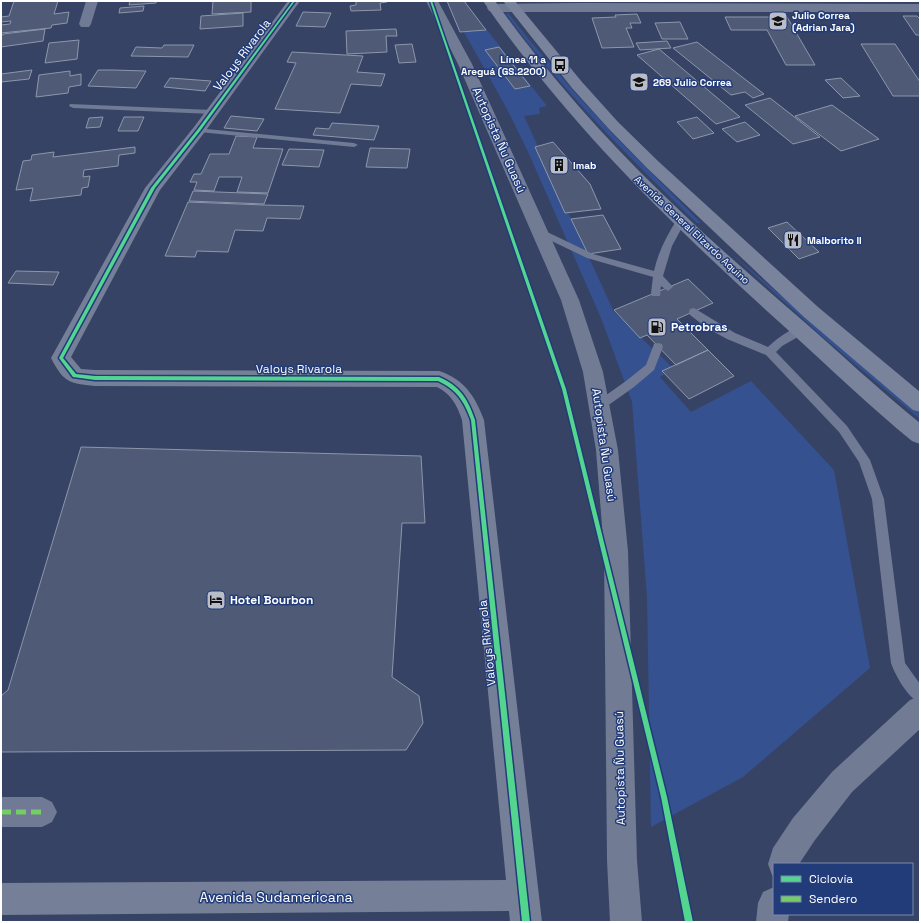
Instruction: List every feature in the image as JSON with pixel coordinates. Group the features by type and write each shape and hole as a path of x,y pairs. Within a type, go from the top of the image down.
{"highway":[{"name":"Autopista Ñu Guasú","path":"432,1 465,64 570,300 593,372 607,450 616,551 622,860 626,922"},
{"path":"783,863 784,859 804,829 842,782 920,710"}],"main road":[{"name":"Avenida General Elizardo Aquino","path":"501,4 517,42 570,106 632,172 697,236 920,436"},
{"name":"Avenida General Elizardo Aquino","path":"501,4 613,125 720,228 811,312 920,404"},
{"path":"697,236 720,228"}],"street":[{"path":"84,24 92,1"},
{"name":"Valoys Rivarola","path":"294,1 199,130 153,188 61,358 75,376 95,378 439,379 450,384 458,391 468,404 473,420 525,908"},
{"path":"501,4 762,4 920,8"},
{"path":"1,812 42,812"},
{"name":"Avenida Sudamericana","path":"1,899 324,896 384,897 525,908"}],"lane":[{"path":"73,106 212,112"},
{"path":"199,130 354,145"},
{"path":"656,293 656,274 668,242 681,220"},
{"path":"540,232 586,254 656,274 668,288"},
{"path":"694,312 711,325 731,336 770,352 843,429 864,460 878,499 898,663 905,676 920,696"},
{"path":"770,352 778,343 801,330"},
{"path":"599,406 630,384 650,367 658,346"}],"shaded area":[{"path":"508,13 578,96 616,137 701,223 697,223 597,123 527,42 506,14"},
{"path":"487,30 547,106 539,108 540,114 524,116 614,312 673,368 660,377 691,412 751,381 834,470 870,668 743,777 651,827 647,597 632,402 601,318 529,154 508,111 464,32"},
{"path":"725,248 920,414 920,419 824,338"}],"building":[{"path":"14,1 58,1 54,14 69,12 67,23 52,25 51,28 1,33 1,25 10,24 11,21 1,22 1,17 9,16"},
{"path":"130,1 156,1 156,3 129,5"},
{"path":"213,1 251,1 251,12 212,14"},
{"path":"356,1 387,2 380,3 381,10 351,11 350,6 356,5"},
{"path":"447,1 464,1 486,30 460,32"},
{"path":"144,6 143,11 119,13 120,8"},
{"path":"303,12 331,13 325,27 296,26"},
{"path":"243,13 243,26 200,29 201,16"},
{"path":"637,14 641,23 630,23 632,28 626,28 634,47 602,48 592,18"},
{"path":"903,16 917,16 920,19 920,35 916,35"},
{"path":"725,17 787,17 815,65 786,65 767,30 731,30"},
{"path":"680,22 688,39 662,39 655,23"},
{"path":"45,29 43,41 1,47 1,37 3,34"},
{"path":"396,29 397,36 386,36 387,52 347,54 346,31"},
{"path":"79,40 77,59 45,63 49,43"},
{"path":"667,41 671,48 640,50 636,43"},
{"path":"697,42 764,94 753,98 745,92 731,95 673,48"},
{"path":"412,44 416,62 399,63 395,45"},
{"path":"861,44 895,44 920,82 920,96 893,96"},
{"path":"164,45 194,45 188,57 131,56 136,47 162,48"},
{"path":"499,47 530,86 515,89 485,50"},
{"path":"659,49 740,117 716,124 637,55"},
{"path":"292,52 363,56 357,72 385,74 381,86 351,84 340,113 275,109 296,63 287,62"},
{"path":"32,70 29,79 1,82 1,74"},
{"path":"98,70 146,71 136,88 88,86"},
{"path":"70,71 70,76 81,74 81,85 69,87 68,93 36,97 39,75"},
{"path":"170,78 211,81 205,91 164,87"},
{"path":"841,78 860,96 843,98 825,80"},
{"path":"770,98 820,137 793,144 745,105"},
{"path":"832,105 879,139 841,151 795,116"},
{"path":"231,116 264,119 257,131 224,128"},
{"path":"103,117 100,127 86,128 89,118"},
{"path":"124,117 144,117 138,131 118,131"},
{"path":"697,117 714,133 693,139 677,122"},
{"path":"745,122 760,135 737,142 722,129"},
{"path":"332,123 379,126 374,140 313,135 316,128 329,129"},
{"path":"236,136 257,137 253,148 283,149 268,193 237,192 242,177 219,177 214,191 194,190 197,182 190,182 194,174 201,174 210,154 229,154"},
{"name":"Imab","path":"553,142 590,184 601,209 565,213 535,147"},
{"path":"135,147 135,153 119,155 118,166 84,170 83,177 90,176 88,187 82,188 81,195 30,201 33,188 16,190 23,161 31,160 32,155 54,152 53,157"},
{"path":"370,148 410,149 407,168 366,167"},
{"path":"289,149 324,150 319,167 282,165"},
{"path":"193,191 268,194 264,204 189,201"},
{"path":"188,202 304,206 300,219 267,218 263,231 235,230 228,252 197,251 195,257 165,256"},
{"path":"603,215 621,249 588,254 571,219"},
{"name":"Malborito II","path":"787,222 819,252 799,259 768,228"},
{"path":"16,271 59,272 53,285 8,283"},
{"name":"Petrobras","path":"688,279 713,303 677,319 708,350 676,365 647,335 640,338 614,310"},
{"path":"708,350 734,376 689,399 662,371"},
{"name":"Hotel Bourbon","path":"81,447 421,456 425,523 402,523 392,677 419,696 423,723 406,750 1,752 1,696 8,690"}],"marked path":[{"path":"1,812 42,812"}],"cycle path":[{"path":"294,1 199,130 153,188 61,358 75,376 95,378 439,379 457,390 465,400 473,420 526,922"},
{"path":"431,1 564,389 664,797 689,922"}],"place":[{"name":"Julio Correa (Adrian Jara)","path":"778,21"},
{"name":"Línea 11 a Areguá (GS.2200)","path":"560,65"},
{"name":"269 Julio Correa","path":"639,82"},
{"name":"Imab","path":"559,165"},
{"name":"Malborito II","path":"793,240"},
{"name":"Petrobras","path":"657,327"},
{"name":"Hotel Bourbon","path":"216,600"}]}
